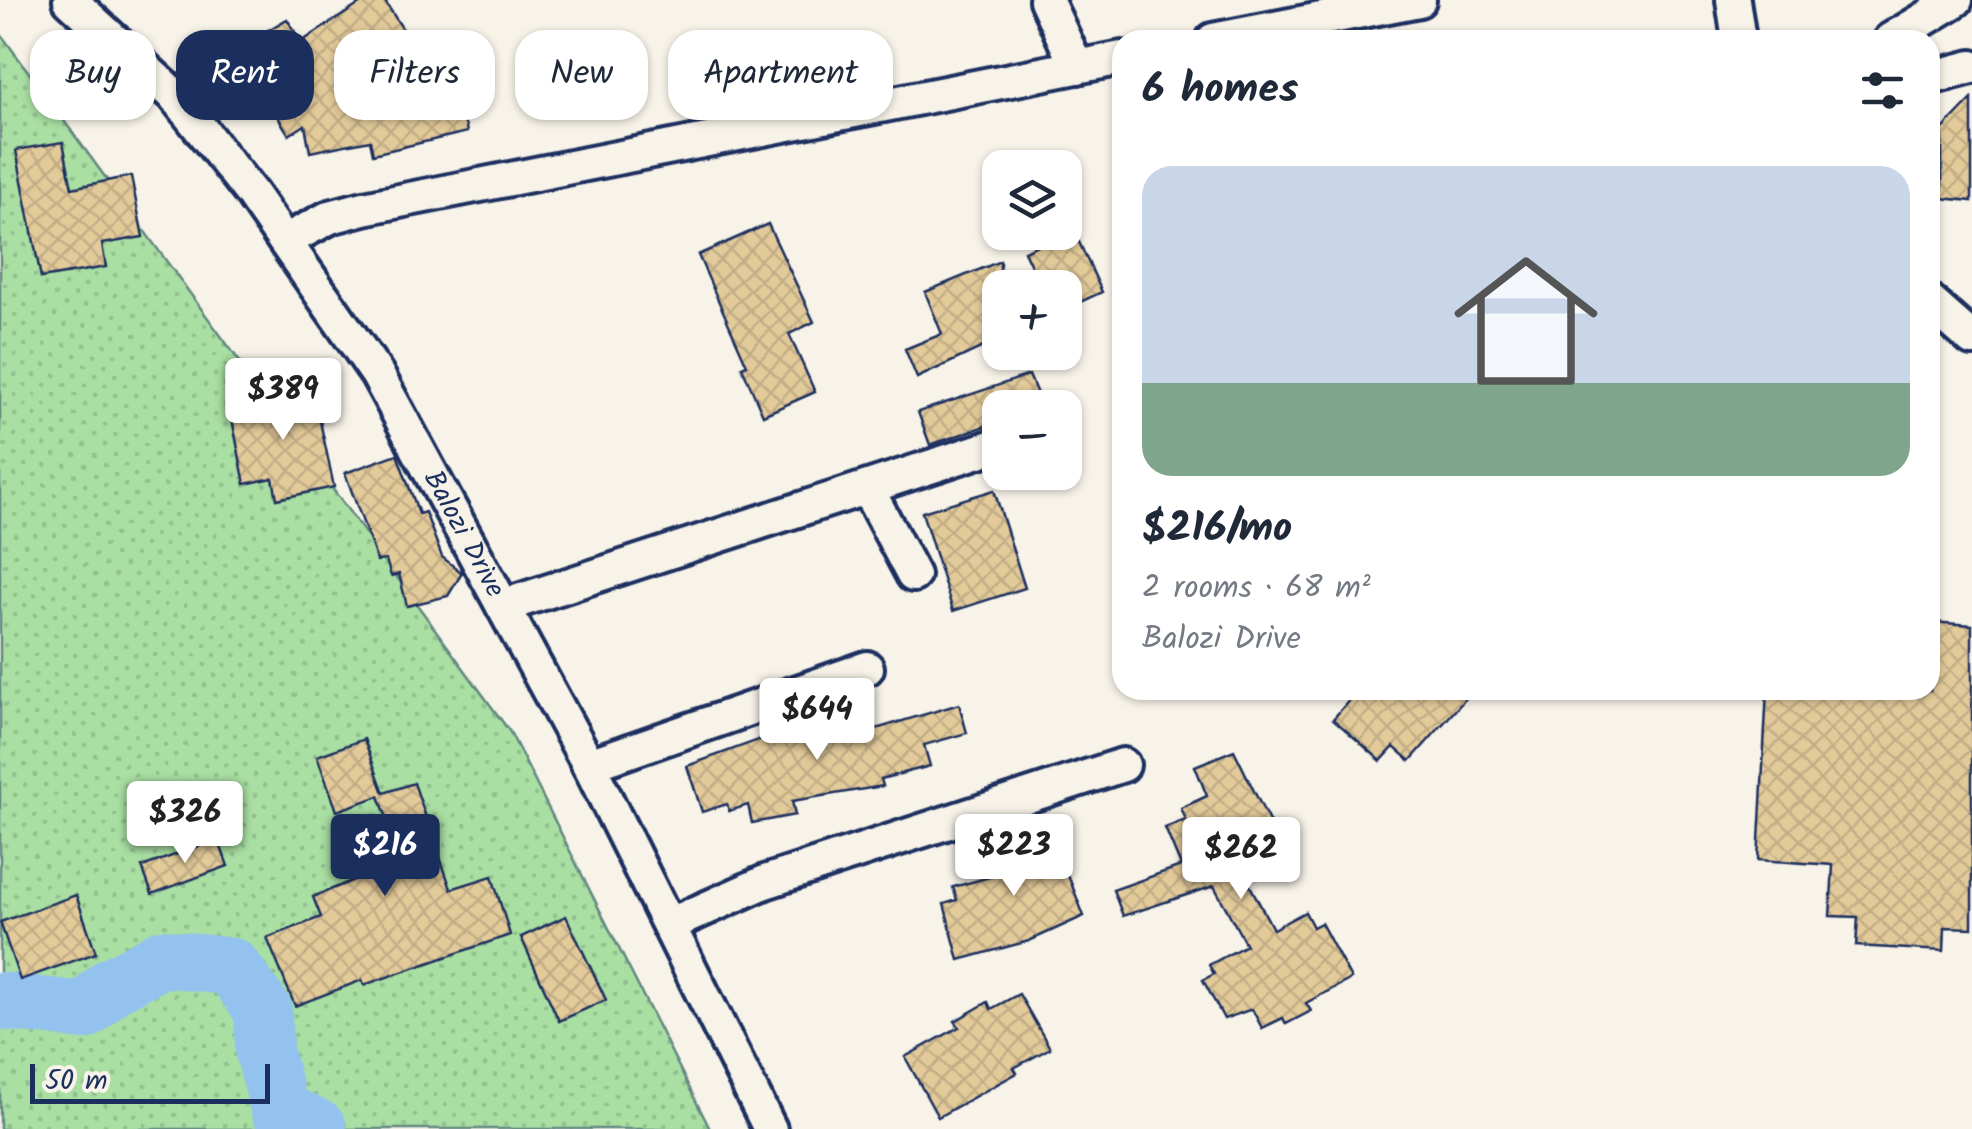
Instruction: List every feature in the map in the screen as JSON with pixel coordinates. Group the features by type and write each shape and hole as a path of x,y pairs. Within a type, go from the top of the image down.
{"street":[{"name":"Balozi Drive","path":"70,0 174,95 285,241 376,374 589,765 770,1129"},
{"path":"1046,0 1076,67"},
{"path":"1264,30 1419,0"},
{"path":"1733,0 1737,30"},
{"path":"1906,30 1956,0"},
{"path":"285,241 330,216 364,208 1112,60"},
{"path":"1940,75 1972,67"},
{"path":"1940,311 1972,339"},
{"path":"503,606 982,450"},
{"path":"868,488 913,575"},
{"path":"589,765 867,668"},
{"path":"669,925 765,882 876,842 1123,765"}],"green space":[{"path":"0,33 30,74 30,120 63,120 510,732 710,1129 0,1129"}],"building":[{"path":"366,0 384,0 403,30 334,30 334,120 464,120 467,132 373,154 370,140 310,152 305,125 289,135 280,120 314,120 314,34"},
{"path":"287,19 294,30 268,30"},
{"path":"1972,99 1972,201 1942,198 1942,130"},
{"path":"63,142 72,188 131,176 143,237 102,244 106,267 41,278 16,150"},
{"path":"768,224 814,322 789,334 815,392 763,415 742,367 747,365 698,255"},
{"path":"1082,249 1102,292 1082,301 1082,270 1033,270 1024,251"},
{"path":"1000,261 1000,270 982,270 982,347 917,378 905,349 942,334 925,292"},
{"path":"1029,375 1035,390 984,390"},
{"path":"313,388 334,487 277,499 273,478 245,484 229,404"},
{"path":"982,391 982,427 930,445 918,412"},
{"path":"397,454 419,514 425,512 442,557 462,573 448,596 407,606 399,574 391,576 386,560 377,561 345,473"},
{"path":"994,490 1025,588 953,611 922,512"},
{"path":"1940,623 1972,625 1972,928 1945,927 1944,951 1856,946 1858,917 1830,916 1833,865 1758,860 1766,700 1940,700"},
{"path":"1349,700 1464,700 1410,761 1394,747 1381,761 1333,719"},
{"path":"959,704 967,733 924,745 930,766 881,779 883,786 792,801 795,815 752,823 748,805 729,811 727,804 702,812 687,766 797,726 793,715 822,705 836,741"},
{"path":"364,739 384,793 414,783 451,889 492,876 510,935 364,985 362,980 295,1006 267,938 321,917 313,897 402,860 379,796 337,811 317,756"},
{"path":"1234,750 1280,844 1261,852 1267,864 1244,874 1273,929 1305,912 1313,927 1321,923 1351,979 1306,1003 1311,1011 1286,1024 1283,1018 1262,1028 1252,1009 1224,1019 1203,980 1214,974 1209,965 1246,945 1214,886 1123,916 1113,890 1181,866 1165,828 1186,820 1181,808 1207,796 1195,766"},
{"path":"1031,816 1070,880 1084,916 1029,941 959,960 944,904 957,900 953,887 1026,867 1002,826"},
{"path":"218,839 228,866 152,894 142,867"},
{"path":"76,895 96,953 20,980 0,922"},
{"path":"566,916 606,1000 559,1021 521,937"},
{"path":"1019,994 1050,1048 1014,1068 1017,1073 938,1117 905,1057 959,1027 955,1021 988,1002 991,1009"}],"waterway":[{"path":"0,1001 84,1011 111,986 163,958 232,967 263,1010 264,1052 280,1111 318,1129"}]}
